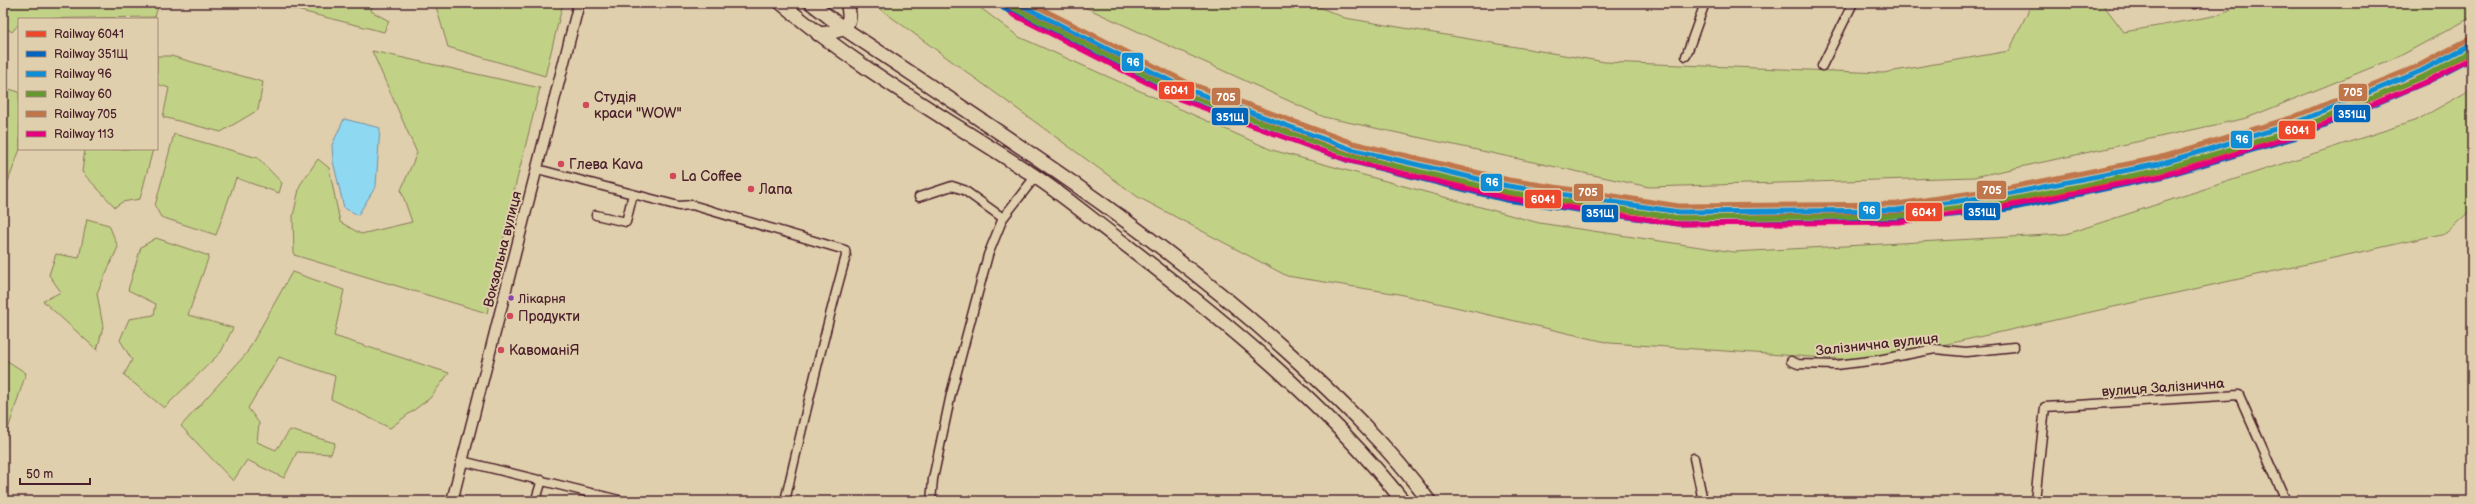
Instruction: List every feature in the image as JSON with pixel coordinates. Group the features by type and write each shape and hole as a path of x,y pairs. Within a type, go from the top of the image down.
{"highway":[{"path":"780,3 818,34 1035,176 1197,300 1304,395 1370,461 1403,501"},
{"path":"811,3 843,28 1086,191 1203,278 1324,386 1385,449 1428,501"},
{"path":"818,34 838,32 848,23 850,14 847,3"}],"street":[{"name":"Вокзальна вулиця","path":"452,501 579,3"},
{"path":"1686,56 1705,3"},
{"path":"1822,66 1853,3"},
{"path":"537,169 678,206 692,205 845,250 846,256 823,347 814,375 785,501"},
{"path":"931,501 933,479 951,394 988,255 1003,218 1035,176"},
{"path":"919,197 952,186 964,190 1003,218"},
{"path":"596,215 626,222 633,194"},
{"name":"Залізнична вулиця","path":"1791,361 1798,364 1836,364 1886,359 1935,349 1966,352 2014,347"},
{"name":"вулиця Залізнична","path":"2035,501 2045,408 2239,395 2286,501"},
{"path":"1694,458 1703,501"},
{"path":"462,461 623,501"},
{"path":"538,496 542,480"}],"green space":[{"path":"12,3 159,3 155,17 18,18 18,25 12,32 3,26 3,18"},
{"path":"269,3 373,3 371,11 389,21 384,32"},
{"path":"435,3 563,3 545,76 448,47"},
{"path":"872,3 974,3 1019,37 1272,150 1539,223 1734,252 2066,234 2417,120 2472,89 2472,209 2446,233 1947,344 1854,360 1610,343 1399,294 1287,276 1138,197"},
{"path":"1076,3 1310,3 1345,18 1605,62 1883,73 2009,51 2032,3 2102,3 2124,32 2214,16 2246,3 2472,3 2472,17 2400,56 2247,118 1974,177 1649,187 1324,117"},
{"path":"372,51 540,88 513,195 487,313 294,255 293,216 300,185 318,159 329,168 340,222 361,234 412,222 401,190 417,153"},
{"path":"158,56 171,56 263,82 258,110 221,132 163,117 169,88 158,84"},
{"path":"9,89 18,92 18,150 20,150 3,195 3,108"},
{"path":"174,134 258,158 282,183 279,193 236,178 216,235 161,217 155,206"},
{"path":"85,150 153,150 140,199 122,202 115,207 82,172"},
{"path":"87,219 109,225 118,247 97,293 103,327 97,350 43,301 61,292 49,275 56,254 79,258"},
{"path":"156,238 209,256 188,315 233,328 221,352 164,408 124,375 132,360 120,340 129,319 154,315 156,304 128,290 141,247"},
{"path":"292,272 344,290 334,336 449,373 430,398 390,428 331,399 335,376 279,357 248,408 259,423 257,442 276,450 290,430 335,443 331,454 297,452 284,478 247,460 233,481 181,426 246,354"},
{"path":"3,358 26,373 3,445"}],"water":[{"path":"344,119 380,128 376,186 358,215 344,208 333,161 332,145"}],"rail line":[{"name":"6041","path":"1006,3 1182,93 1348,154 1507,194 1678,218 1897,215 2008,203 2160,171 2295,131 2425,76 2472,52"},
{"name":"96","path":"1017,3 1184,88 1351,149 1508,186 1679,212 1897,210 2007,194 2159,164 2293,124 2421,71 2472,44"},
{"name":"705","path":"1030,3 1186,82 1353,143 1509,180 1679,206 1897,204 2006,188 2158,158 2291,118 2418,66 2469,39"},
{"name":"351Щ","path":"1003,8 1179,98 1346,160 1506,200 1678,224 1897,221 2009,209 2161,177 2297,137 2427,82 2472,59"},
{"name":"60","path":"1014,8 1181,93 1349,155 1507,192 1679,218 1898,216 2008,200 2160,170 2295,130 2423,77 2472,51"},
{"name":"113","path":"1012,14 1179,99 1347,160 1506,198 1679,224 1899,222 2009,206 2161,176 2298,135 2426,82 2472,58"}],"place":[{"name":"Студія краси \"WOW\"","path":"586,105"},
{"name":"Глева Kava","path":"561,164"},
{"name":"La Coffee","path":"673,176"},
{"name":"Лапа","path":"751,189"},
{"name":"Лікарня","path":"511,298"},
{"name":"Продукти","path":"510,316"},
{"name":"КавоманіЯ","path":"501,350"}]}
